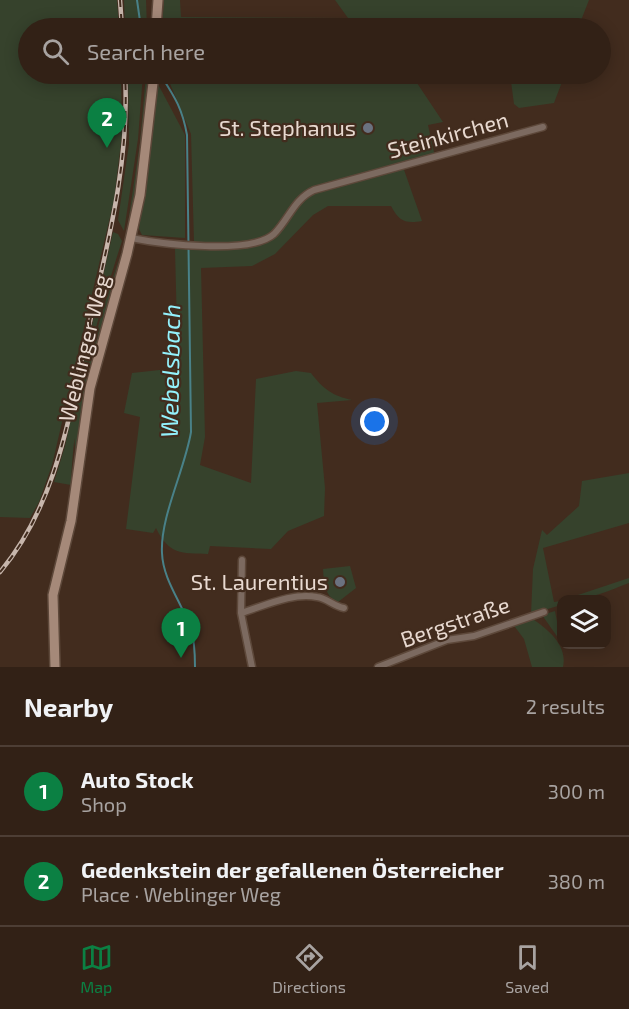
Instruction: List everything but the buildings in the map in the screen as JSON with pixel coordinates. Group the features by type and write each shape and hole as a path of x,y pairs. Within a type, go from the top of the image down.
{"street":[{"path":"157,18 158,0"},
{"name":"Weblinger Weg","path":"55,667 53,595 71,521 90,388 131,238 149,134 153,84"},
{"name":"Steinkirchen","path":"131,238 184,244 257,243 272,236 305,194 543,127"},
{"path":"242,560 242,614 252,667"},
{"path":"242,614 308,596 323,598 334,606 344,608"},
{"name":"Bergstraße","path":"378,667 447,640 474,636 544,612"}],"green space":[{"path":"0,0 117,0 118,18 18,18 18,84 121,84 122,134 114,200 52,465 39,502 30,518 0,517"},
{"path":"124,0 146,0 147,18 125,18"},
{"path":"164,0 180,0 181,17 348,18 163,18"},
{"path":"335,0 589,0 582,18 348,18"},
{"path":"128,84 142,84 138,139 124,231 118,220 129,144"},
{"path":"145,84 150,84 139,183 124,250 140,142"},
{"path":"158,84 185,135 185,238 142,235 139,229"},
{"path":"170,84 418,84 443,122 428,125 435,157 403,167 422,221 403,220 391,206 328,206 313,215 275,254 252,266 201,268 205,437 200,465 251,483 256,379 296,371 311,373 329,391 352,400 317,403 325,488 324,516 288,531 271,549 210,546 208,554 183,552 171,548 156,528 153,533 126,529 140,417 124,413 132,373 178,368 175,249 192,249 194,242 191,134"},
{"path":"511,84 561,84 554,103 519,108 514,104"},
{"path":"113,232 118,234 122,241 103,301 88,361 77,422 71,485 54,482 65,446"},
{"path":"120,255 83,401 76,451 77,413 83,386"},
{"path":"629,473 629,523 543,548 554,602 557,602 557,606 531,614 533,569 542,530 547,535 579,506 582,481"},
{"path":"350,566 356,588 338,602 327,592 323,569"},
{"path":"629,578 629,583 606,592 578,595"},
{"path":"555,611 557,636 542,615"},
{"path":"530,617 543,626 557,641 557,649 561,649 564,659 563,667 532,667 524,639 512,623"}],"waterway":[{"name":"Webelsbach","path":"137,0 140,18"},
{"name":"Webelsbach","path":"166,84 180,109 187,135 191,432 165,524 162,553 166,573 192,635 195,667"}],"railway":[{"path":"120,0 121,18"},
{"path":"0,572 20,545 36,516 49,486 68,423 116,201 124,138 125,84"}],"place":[{"name":"St. Stephanus","path":"368,128"},
{"name":"Gedenkstein der gefallenen Österreicher","path":"107,148"},
{"name":"St. Laurentius","path":"340,582"},
{"name":"Auto Stock","path":"181,658"}]}
